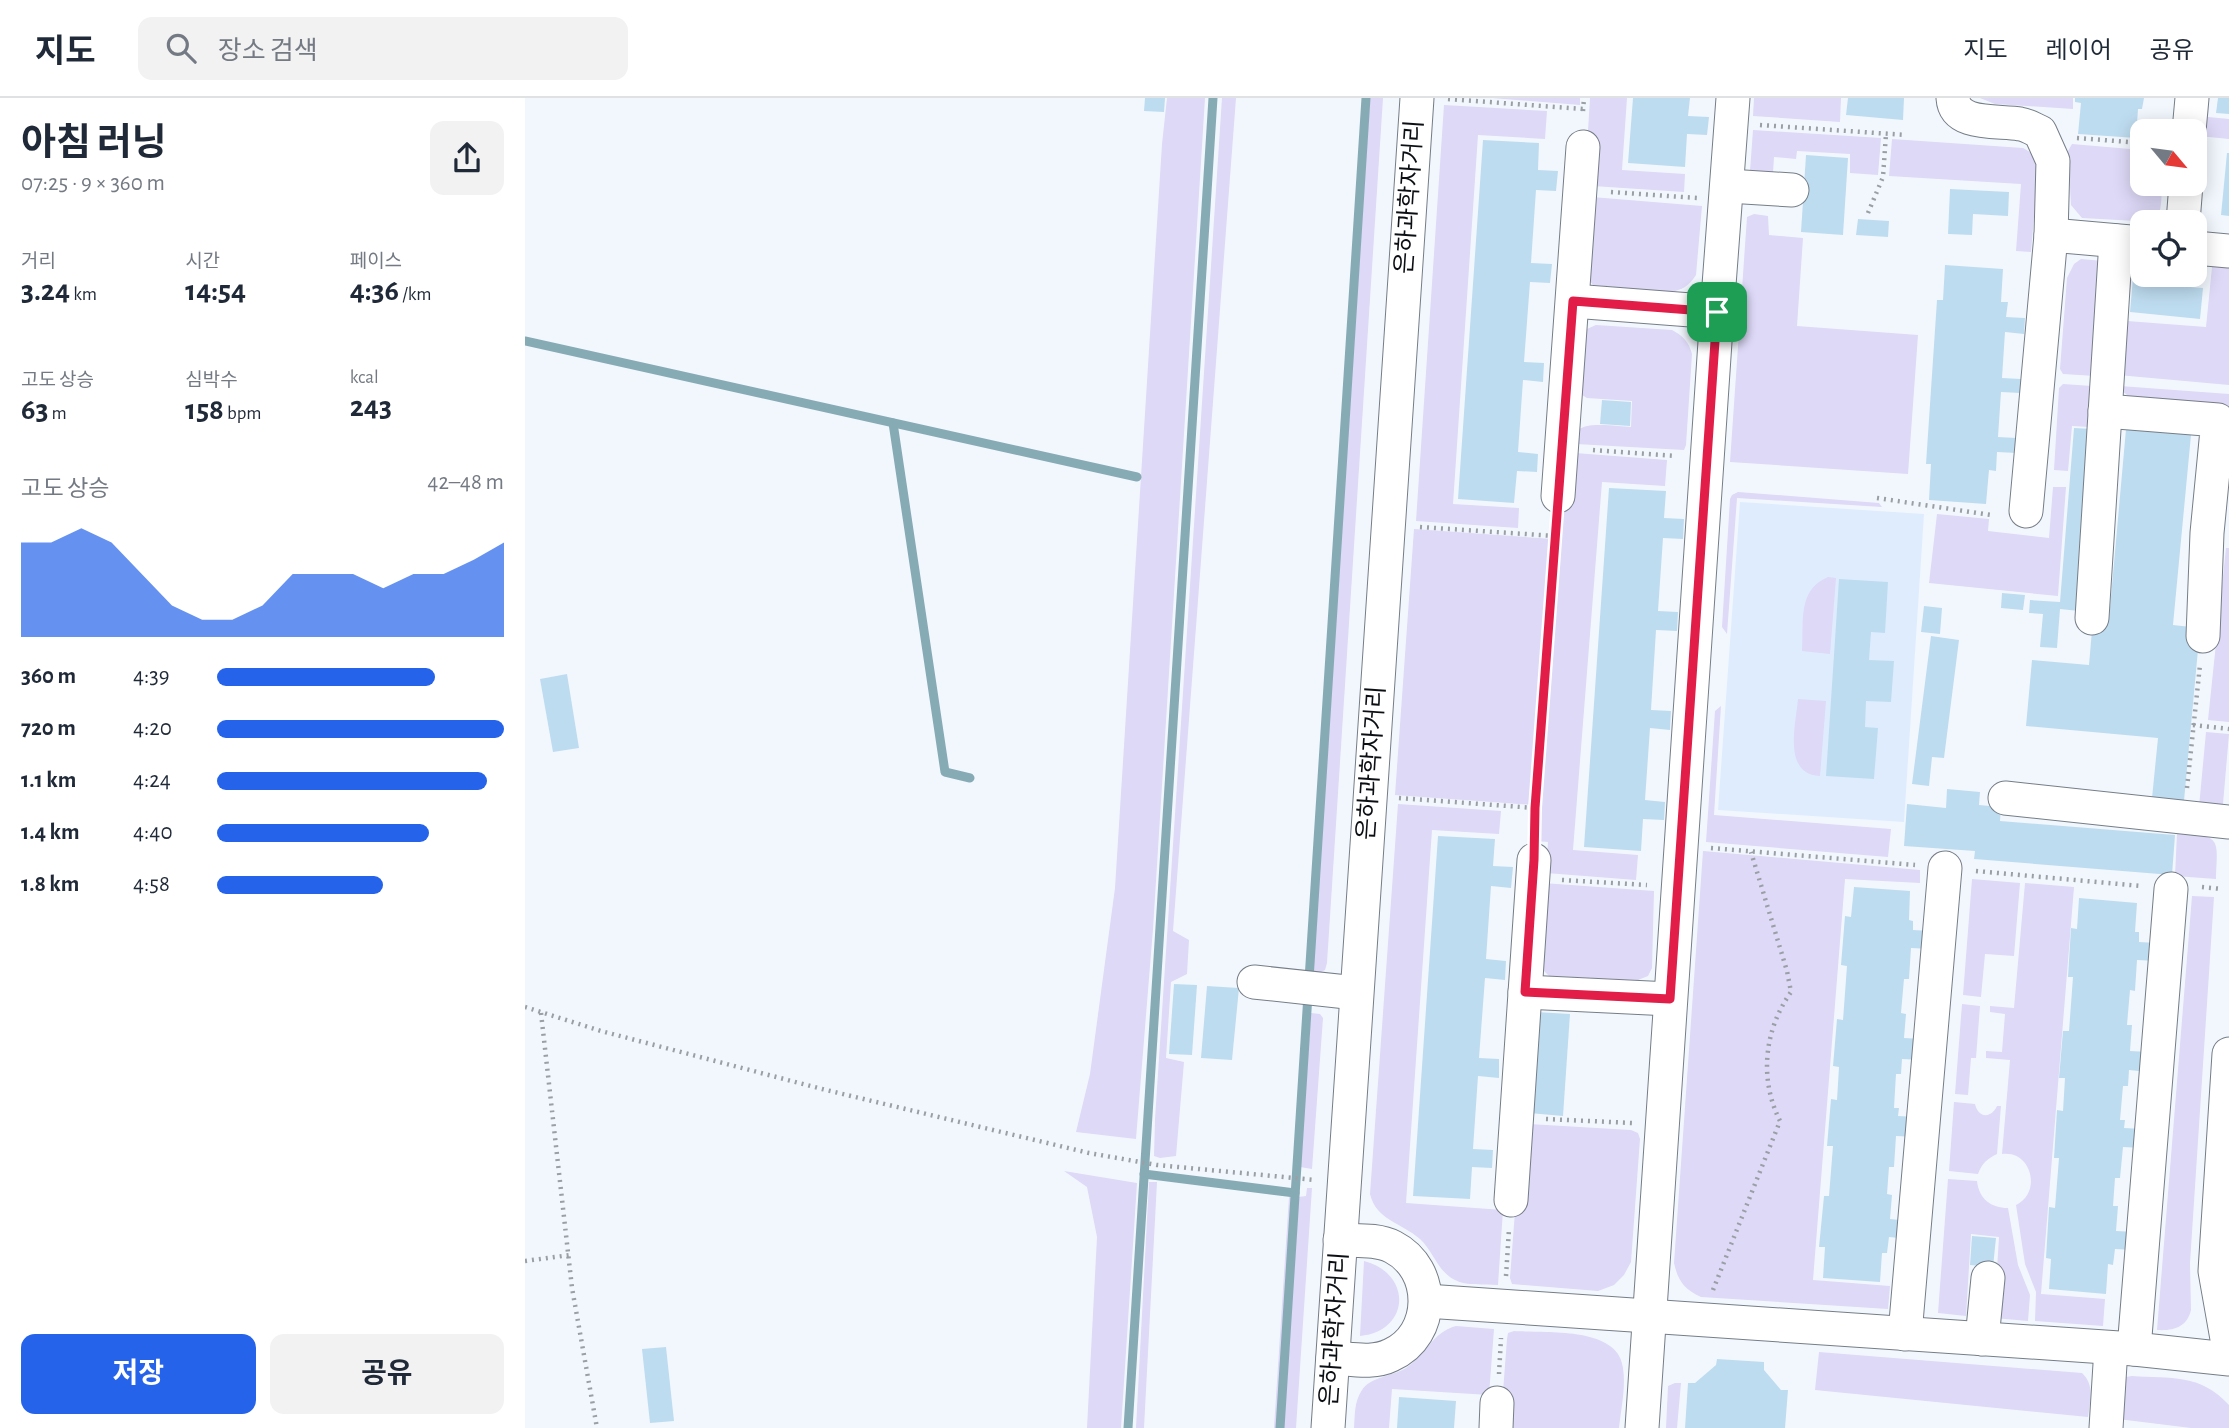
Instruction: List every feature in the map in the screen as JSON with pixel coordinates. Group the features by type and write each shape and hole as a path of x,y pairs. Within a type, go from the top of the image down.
{"street":[{"name":"은하과학자거리","path":"1328,1428 1417,98"},
{"path":"1952,98 1953,104 1963,115 1976,120 2017,123 2040,132 2053,161 2051,235 2026,511"},
{"path":"2190,119 2192,98"},
{"path":"1642,1428 1717,312 1718,192 1741,111"},
{"path":"1558,496 1583,147"},
{"path":"1718,192 1792,190"},
{"path":"2051,235 2129,242 2105,411 2092,618"},
{"path":"2207,249 2229,251"},
{"path":"1573,301 1717,312"},
{"path":"2105,411 2218,419 2207,533 2203,636"},
{"path":"2005,798 2229,822"},
{"path":"1905,1334 1945,868"},
{"path":"1511,1200 1534,870"},
{"path":"2106,1428 2123,1348 2171,889"},
{"path":"1254,982 1356,993"},
{"path":"1525,992 1670,999"},
{"path":"2229,1054 2222,1270 2229,1350"},
{"path":"1333,1358 1365,1360 1391,1355 1403,1348 1420,1327 1426,1301 1425,1287 1420,1275 1404,1254 1380,1242 1340,1240"},
{"path":"1982,1339 1988,1278"},
{"path":"1426,1301 2123,1348 2229,1359"}],"path":[{"path":"1439,99 1583,109"},
{"path":"1741,111 1906,135"},
{"path":"1868,213 1883,177 1886,134"},
{"path":"2064,137 2130,142"},
{"path":"1580,190 1718,192"},
{"path":"1562,449 1678,456"},
{"path":"1558,496 1535,808 1534,870 1649,886"},
{"path":"1877,498 1991,515"},
{"path":"1410,526 1555,536"},
{"path":"2185,817 2203,636"},
{"path":"2193,724 2229,729"},
{"path":"1391,798 1535,808"},
{"path":"1708,1302 1780,1121 1774,1110 1767,1083 1767,1058 1769,1038 1778,1010 1791,992 1751,852"},
{"path":"525,1007 601,1031 822,1089 1131,1161 1344,1183"},
{"path":"541,1013 572,1288 597,1428"},
{"path":"1517,1118 1634,1124"},
{"path":"525,1261 570,1255"},
{"path":"1497,1415 1501,1337"}],"shaded area":[{"path":"1167,98 1205,98 1153,929 1136,1139 1076,1132 1090,1074 1115,888"},
{"path":"1222,98 1236,98 1173,931 1189,940 1187,974 1171,982 1166,1058 1184,1062 1176,1156 1160,1158 1154,1156 1155,1119"},
{"path":"1370,98 1383,98 1327,963 1325,970 1311,974"},
{"path":"1492,98 1580,98 1580,105"},
{"path":"1590,98 1627,98 1622,170 1685,174 1684,192 1593,186 1587,147"},
{"path":"1754,98 1841,98 1840,122 1753,116"},
{"path":"1980,98 2073,98 2073,109 1995,104"},
{"path":"2202,98 2209,98 2208,117 2229,119 2229,139 2207,137 2207,119 2200,119"},
{"path":"1444,105 1547,111 1545,139 1478,135 1453,504 1519,508 1518,528 1416,521"},
{"path":"1753,130 1881,138 1878,175 1850,173 1850,154 1797,151 1796,159 1774,157 1773,173 1750,171"},
{"path":"1892,139 2023,148 2029,152 2035,158 2038,168 2031,252 2016,251 2021,184 1889,176"},
{"path":"2072,144 2130,149 2130,196 2161,196 2160,210 2130,210 2130,221 2082,218 2071,205 2068,151"},
{"path":"1592,197 1702,206 1696,275 1693,279 1685,287 1670,292 1593,285 1585,274"},
{"path":"1754,214 1768,216 1769,235 1803,238 1797,326 1918,335 1908,474 1730,462 1747,217"},
{"path":"2081,259 2103,261 2095,376 2063,374 2060,369 2067,278 2074,264"},
{"path":"2129,262 2127,321 2206,327 2212,267 2229,268 2229,385 2118,375"},
{"path":"1596,325 1672,330 1687,343 1692,354 1684,450 1576,444 1576,433 1585,427 1631,427 1632,401 1587,398 1582,395 1583,339 1587,329"},
{"path":"2063,384 2092,386 2089,427 2072,426 2068,471 2054,470 2059,388"},
{"path":"2120,386 2229,394 2229,406 2131,398"},
{"path":"1575,453 1667,460 1665,486 1602,482 1573,850 1638,855 1636,880 1546,873 1548,842 1536,841 1563,501"},
{"path":"2053,487 2066,487 2058,596 1929,583 1937,514 1989,519 1988,531 2049,538"},
{"path":"1738,492 1879,503 1882,507 1737,498 1727,634 1722,627 1730,499"},
{"path":"1740,502 1924,514 1904,822 1718,810"},
{"path":"1414,529 1553,539 1533,805 1395,795"},
{"path":"2226,548 2229,548 2229,722 2208,720"},
{"path":"1828,577 1836,578 1830,654 1802,651 1803,618 1807,598 1818,583"},
{"path":"1798,699 1826,701 1820,776 1808,773 1800,767 1796,757 1794,734"},
{"path":"1721,706 1714,815 1891,829 1888,857 1706,842 1715,711"},
{"path":"2206,732 2229,734 2223,804 2220,808 2199,807"},
{"path":"1398,804 1501,811 1499,834 1432,830 1406,1203 1503,1210 1498,1285 1464,1283 1449,1276 1420,1239 1378,1210 1370,1194"},
{"path":"2177,833 2202,836 2214,841 2217,855 2216,879 2175,876"},
{"path":"1703,851 1920,870 1920,883 1845,879 1813,1280 1890,1286 1888,1309 1701,1297 1690,1291 1678,1275 1674,1263"},
{"path":"1972,879 2020,883 2014,956 1985,954 1981,997 1963,995"},
{"path":"1543,883 1654,891 1652,968 1648,976 1638,980 1549,976 1541,968"},
{"path":"2025,883 2074,887 2041,1294 2105,1299 2103,1326 2035,1321 2036,1292 2025,1264 2016,1205 2029,1191 2030,1174 2021,1159 2002,1154 2010,1060 1986,1058 1986,1051 2002,1052 2005,1014 1990,1012 1990,1006 2014,1008"},
{"path":"2192,896 2214,897 2190,1263 2191,1310 2179,1327 2157,1330"},
{"path":"1962,1004 1980,1006 1976,1058 1971,1058 1968,1095 1955,1094"},
{"path":"1311,1013 1320,1014 1323,1018 1312,1169 1300,1167"},
{"path":"1954,1102 1975,1104 1979,1112 1985,1115 2001,1106 1997,1154 1985,1162 1978,1174 1949,1171"},
{"path":"1529,1124 1631,1130 1638,1133 1640,1139 1631,1262 1614,1285 1598,1291 1512,1284 1510,1278 1516,1198"},
{"path":"1064,1171 1137,1183 1121,1428 1087,1428 1097,1237 1087,1187"},
{"path":"1948,1179 1977,1181 1980,1193 1987,1201 2008,1208 2018,1265 2030,1295 2028,1321 1994,1318 1999,1237 1971,1234 1966,1316 1938,1313"},
{"path":"1149,1182 1157,1182 1144,1428 1136,1428"},
{"path":"1307,1188 1312,1188 1296,1428 1283,1428 1298,1197 1306,1196"},
{"path":"1289,1197 1293,1198 1293,1216 1278,1428 1274,1428"},
{"path":"1364,1261 1380,1268 1391,1278 1397,1289 1399,1302 1396,1314 1389,1324 1377,1332 1360,1336"},
{"path":"1456,1326 1494,1329 1489,1395 1392,1389 1389,1428 1354,1428 1356,1404 1366,1386 1376,1379 1406,1368 1435,1338"},
{"path":"1508,1333 1579,1334 1609,1345 1618,1354 1624,1375 1619,1428 1508,1428 1502,1405 1507,1339"},
{"path":"1819,1352 2082,1373 2090,1388 2088,1417 1815,1390"},
{"path":"2126,1377 2172,1378 2207,1387 2229,1405 2229,1428 2191,1428 2118,1419"},
{"path":"1681,1383 1677,1428 1666,1428 1668,1386"}],"building":[{"path":"1145,98 1165,98 1164,112 1144,111"},
{"path":"1633,98 1690,98 1688,116 1709,117 1707,135 1687,134 1685,167 1628,163"},
{"path":"1848,98 1904,98 1903,120 1846,115"},
{"path":"2075,98 2144,98 2142,109 2138,109 2137,119 2130,119 2130,138 2078,134 2081,103 2075,102"},
{"path":"2218,98 2229,98 2229,114 2216,113"},
{"path":"1483,140 1539,143 1538,170 1558,171 1556,191 1536,190 1531,263 1552,264 1550,283 1530,282 1524,362 1544,363 1543,382 1523,380 1518,452 1538,454 1537,472 1517,471 1514,503 1458,499"},
{"path":"2229,153 2229,216 2221,215"},
{"path":"1806,155 1848,158 1843,235 1801,232"},
{"path":"1950,189 2009,192 2008,216 1973,214 1972,235 1948,234"},
{"path":"1858,219 1889,221 1888,237 1856,235"},
{"path":"1945,265 2003,269 2001,302 2008,302 2006,317 2025,318 2024,334 2005,332 2002,378 2021,379 2020,393 2001,392 1998,437 2017,438 2016,453 1997,452 1996,471 1989,470 1986,504 1929,500 1931,464 1926,464 1937,300 1943,300"},
{"path":"2132,287 2203,288 2200,319 2130,312"},
{"path":"1602,400 1631,402 1630,426 1600,424"},
{"path":"2074,428 2093,429 2079,611 2060,609 2057,648 2040,647 2043,614 2029,613 2030,600 2060,602"},
{"path":"2126,429 2191,435 2173,625 2200,628 2184,801 2152,798 2158,738 2026,726 2032,660 2089,665 2093,618 2109,619"},
{"path":"1609,488 1666,491 1664,518 1684,519 1683,539 1663,538 1658,611 1678,612 1677,631 1656,630 1651,710 1671,711 1670,730 1650,728 1645,800 1665,802 1664,820 1643,819 1641,851 1584,847"},
{"path":"1839,579 1888,582 1885,633 1871,632 1869,660 1894,661 1891,702 1866,701 1865,727 1878,728 1874,779 1826,776"},
{"path":"2002,593 2025,595 2023,610 2001,608"},
{"path":"1924,606 1942,608 1940,634 1921,632"},
{"path":"1931,636 1959,640 1944,758 1932,757 1929,786 1912,784"},
{"path":"567,674 579,748 553,752 540,679"},
{"path":"1947,789 1980,792 1979,805 2001,807 2000,821 2175,835 2172,875 1974,859 1975,851 1904,846 1907,804 1946,808"},
{"path":"1438,836 1495,839 1493,866 1513,867 1511,888 1491,886 1486,959 1506,961 1505,980 1485,978 1479,1058 1499,1059 1499,1078 1478,1076 1473,1149 1493,1150 1492,1168 1472,1167 1470,1199 1413,1196"},
{"path":"1854,887 1910,891 1909,920 1913,921 1913,930 1931,931 1930,949 1911,948 1909,979 1904,979 1901,1013 1906,1014 1904,1038 1923,1039 1921,1060 1902,1059 1901,1074 1896,1074 1894,1108 1899,1108 1898,1116 1917,1117 1916,1137 1896,1136 1894,1167 1889,1167 1887,1194 1892,1195 1890,1219 1910,1221 1909,1239 1889,1237 1887,1253 1882,1253 1880,1282 1823,1278 1825,1247 1819,1247 1824,1196 1829,1196 1833,1146 1827,1146 1831,1099 1837,1100 1839,1067 1833,1066 1837,1019 1843,1020 1847,966 1841,965 1845,916 1851,917"},
{"path":"2079,898 2137,903 2135,932 2139,932 2139,942 2157,943 2156,961 2137,960 2135,991 2130,990 2127,1025 2132,1025 2130,1051 2149,1052 2148,1072 2129,1070 2128,1086 2123,1086 2120,1120 2125,1120 2124,1128 2143,1129 2142,1148 2123,1147 2120,1178 2115,1178 2113,1206 2118,1206 2116,1231 2136,1232 2135,1250 2115,1249 2113,1265 2108,1264 2106,1294 2049,1289 2051,1259 2046,1258 2049,1207 2055,1208 2059,1158 2054,1158 2057,1110 2063,1111 2065,1078 2059,1078 2063,1031 2069,1031 2073,977 2068,977 2071,928 2077,929"},
{"path":"1174,984 1197,985 1192,1055 1169,1054"},
{"path":"1207,986 1239,988 1232,1060 1201,1058"},
{"path":"1536,1012 1570,1014 1563,1116 1529,1113"},
{"path":"1972,1236 1996,1238 1993,1267 1970,1265"},
{"path":"666,1347 674,1421 650,1423 642,1349"},
{"path":"1717,1359 1764,1362 1764,1370 1781,1390 1788,1390 1785,1428 1685,1428 1688,1383 1695,1383 1716,1365"},
{"path":"1399,1397 1456,1401 1454,1428 1397,1428"}],"waterway":[{"path":"1128,1428 1213,98"},
{"path":"1280,1428 1366,98"},
{"path":"525,341 1137,477"},
{"path":"893,423 945,772 970,778"},
{"path":"1144,1174 1295,1193"}],"route":[{"path":"1573,301 1717,312 1670,999 1525,992 1535,808 1573,301"}]}
